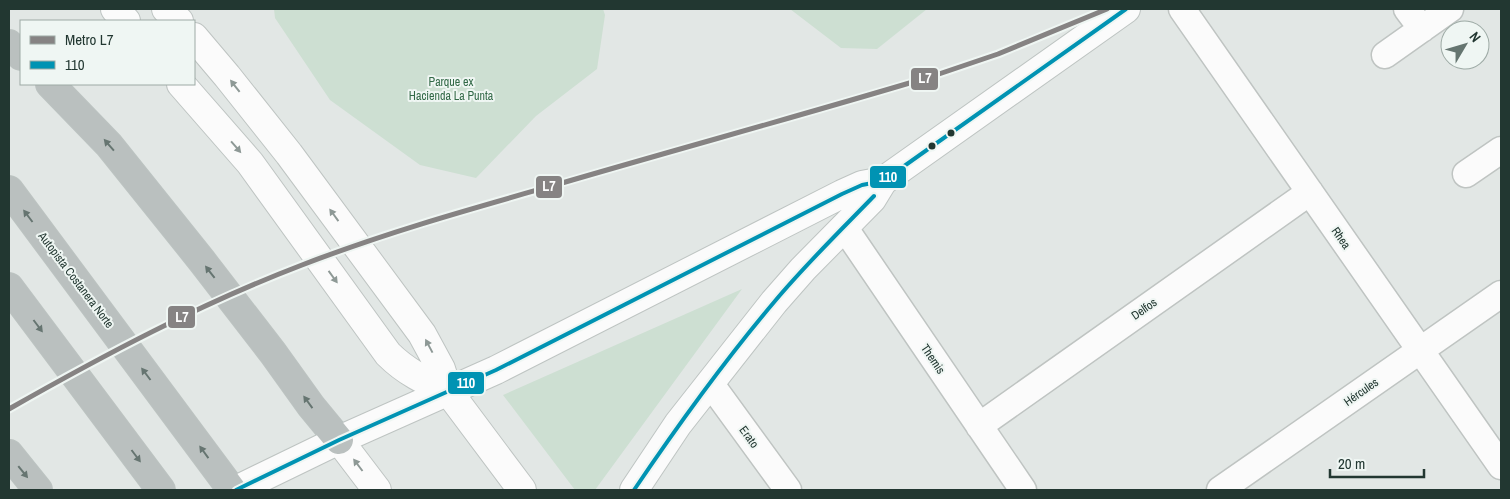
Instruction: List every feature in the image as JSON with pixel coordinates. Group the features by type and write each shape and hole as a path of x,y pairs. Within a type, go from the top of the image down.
{"highway":[{"path":"9,44 20,55"},
{"path":"51,85 115,153 208,268 311,406 339,440"},
{"name":"Autopista Costanera Norte","path":"9,190 234,490"},
{"path":"9,288 161,490"},
{"path":"9,454 38,490"}],"main road":[{"path":"115,9 125,20"},
{"path":"166,9 178,20"},
{"path":"634,490 666,441 789,284 872,199 883,181 1126,9"},
{"path":"195,38 228,76 289,154 422,334 441,369 448,391 522,490"},
{"path":"182,85 250,163 388,354 413,375 448,391"},
{"path":"234,490 339,440 496,370 842,194 862,185 883,181"},
{"path":"339,440 377,490"}],"street":[{"name":"Rhea","path":"1182,9 1501,466"},
{"path":"1385,56 1414,19 1450,9"},
{"path":"1466,174 1501,150"},
{"name":"Delfos","path":"979,426 1310,192"},
{"name":"Themis","path":"844,227 1023,490"},
{"name":"Hércules","path":"1220,490 1501,294"},
{"name":"Erato","path":"710,383 788,490"}],"green space":[{"name":"Parque ex Hacienda La Punta","path":"274,9 603,9 605,15 597,69 536,116 476,178 420,165 330,100 275,18"},
{"path":"790,9 927,9 877,49 841,48"},
{"path":"742,289 595,490 575,490 503,395"}],"metro line":[{"name":"L7","path":"9,409 81,369 190,313 264,280 334,253 463,211 933,76 998,54 1107,9"}],"transit line":[{"name":"110","path":"236,490 339,440 496,370 842,194 862,185 883,181 1126,9"},
{"name":"110","path":"634,490 667,441 756,324 799,274 874,196"}]}
